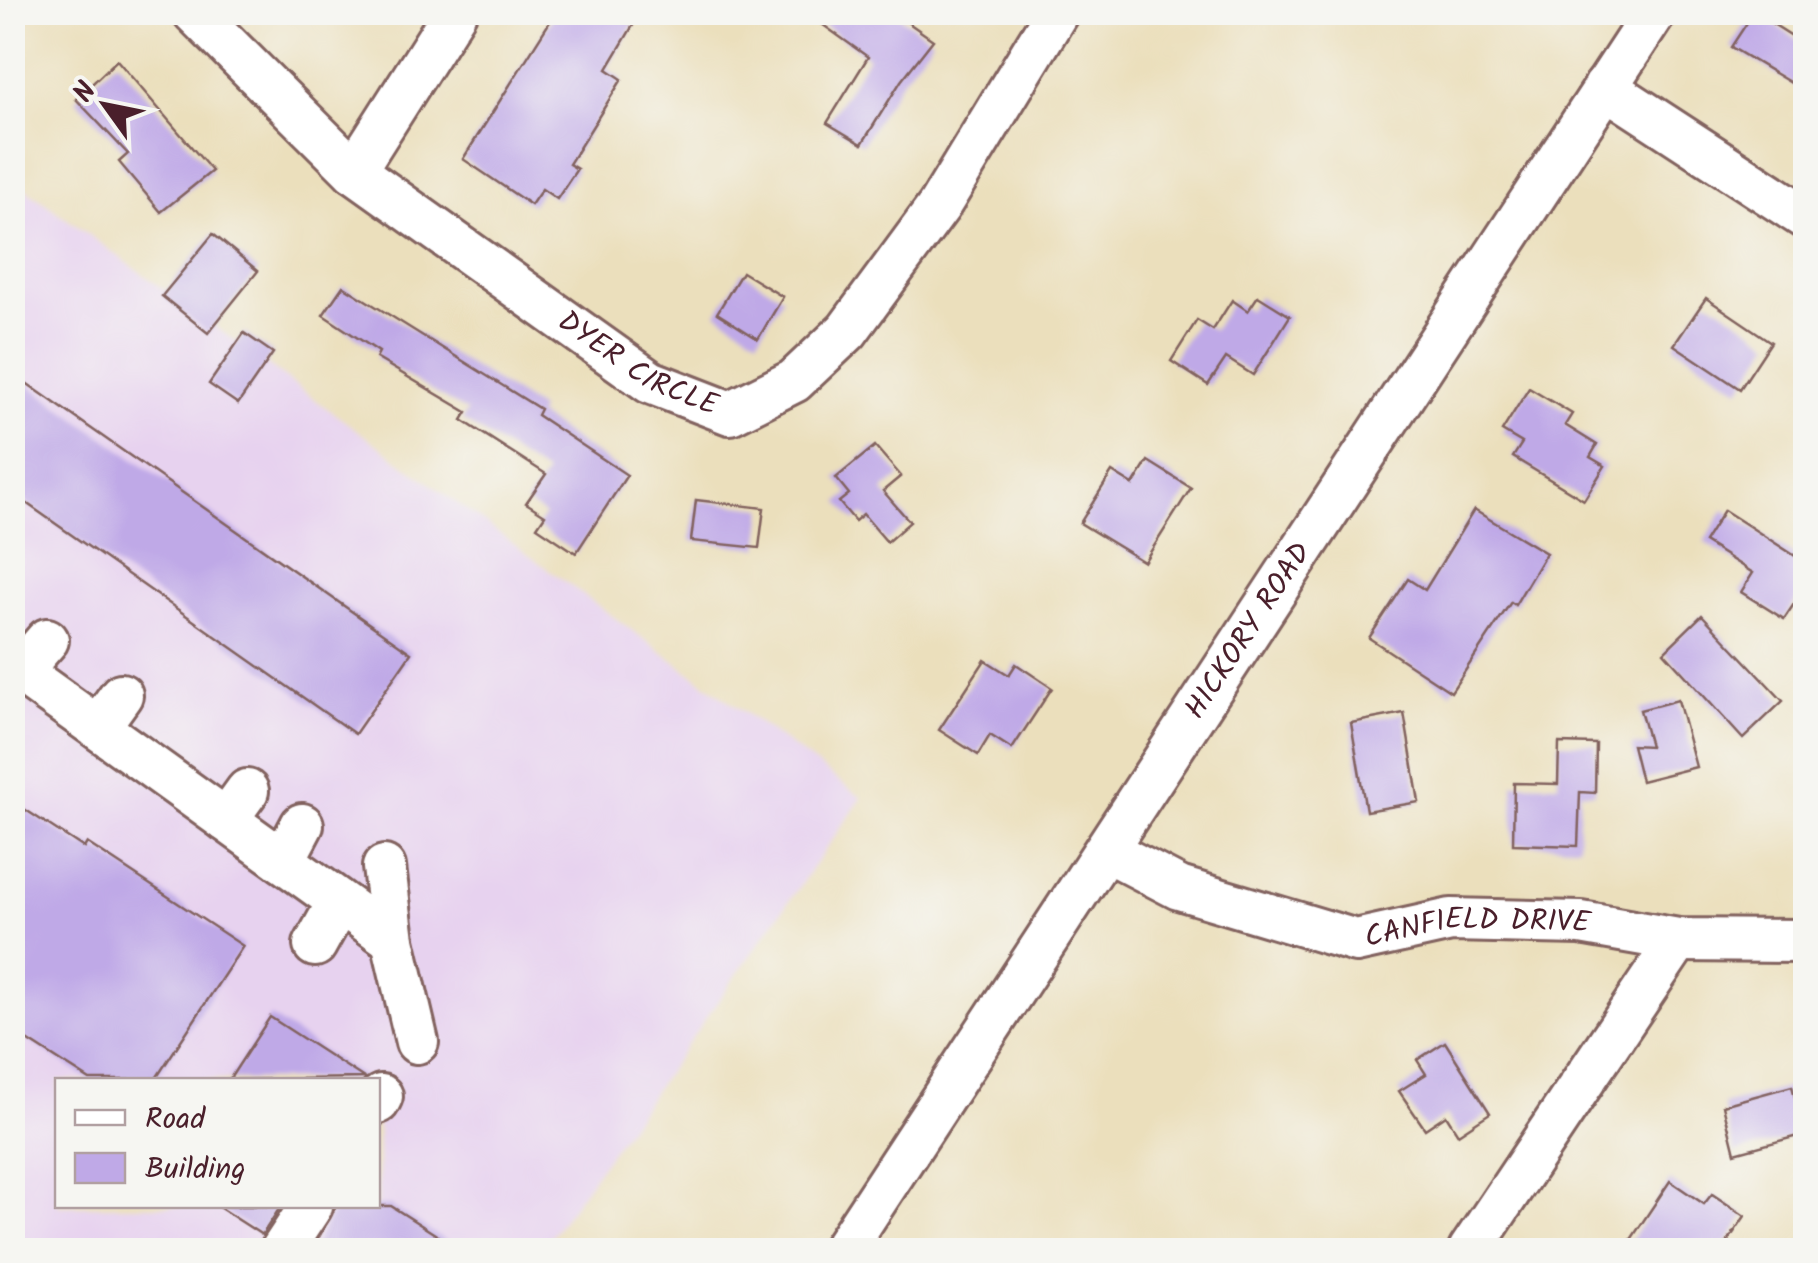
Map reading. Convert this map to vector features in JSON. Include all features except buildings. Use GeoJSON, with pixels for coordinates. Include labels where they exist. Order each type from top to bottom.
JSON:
{"type":"FeatureCollection","features":[{"type":"Feature","properties":{"kind":"street","name":"DYER CIRCLE"},"geometry":{"type":"LineString","coordinates":[[194,12],[354,172],[650,382],[730,412],[794,381],[846,330],[940,206],[1057,12]]}},
{"type":"Feature","properties":{"kind":"street"},"geometry":{"type":"LineString","coordinates":[[354,172],[455,12]]}},
{"type":"Feature","properties":{"kind":"street","name":"HICKORY ROAD"},"geometry":{"type":"LineString","coordinates":[[843,1250],[1655,12]]}},
{"type":"Feature","properties":{"kind":"street"},"geometry":{"type":"LineString","coordinates":[[1605,87],[1806,218]]}},
{"type":"Feature","properties":{"kind":"street"},"geometry":{"type":"LineString","coordinates":[[26,659],[110,711],[293,843],[340,902],[392,940]]}},
{"type":"Feature","properties":{"kind":"street","name":"CANFIELD DRIVE"},"geometry":{"type":"LineString","coordinates":[[1106,850],[1179,888],[1356,941],[1451,920],[1581,923],[1678,940],[1806,941]]}},
{"type":"Feature","properties":{"kind":"street"},"geometry":{"type":"LineString","coordinates":[[384,867],[392,940],[417,1042]]}},
{"type":"Feature","properties":{"kind":"street"},"geometry":{"type":"LineString","coordinates":[[315,945],[340,902]]}},
{"type":"Feature","properties":{"kind":"street"},"geometry":{"type":"LineString","coordinates":[[1470,1250],[1678,940]]}},
{"type":"Feature","properties":{"kind":"street"},"geometry":{"type":"LineString","coordinates":[[282,1250],[309,1208]]}},
{"type":"Feature","properties":{"kind":"shaded area"},"geometry":{"type":"Polygon","coordinates":[[[12,179],[862,798],[541,1250],[13,1250],[12,179]]]}}]}
